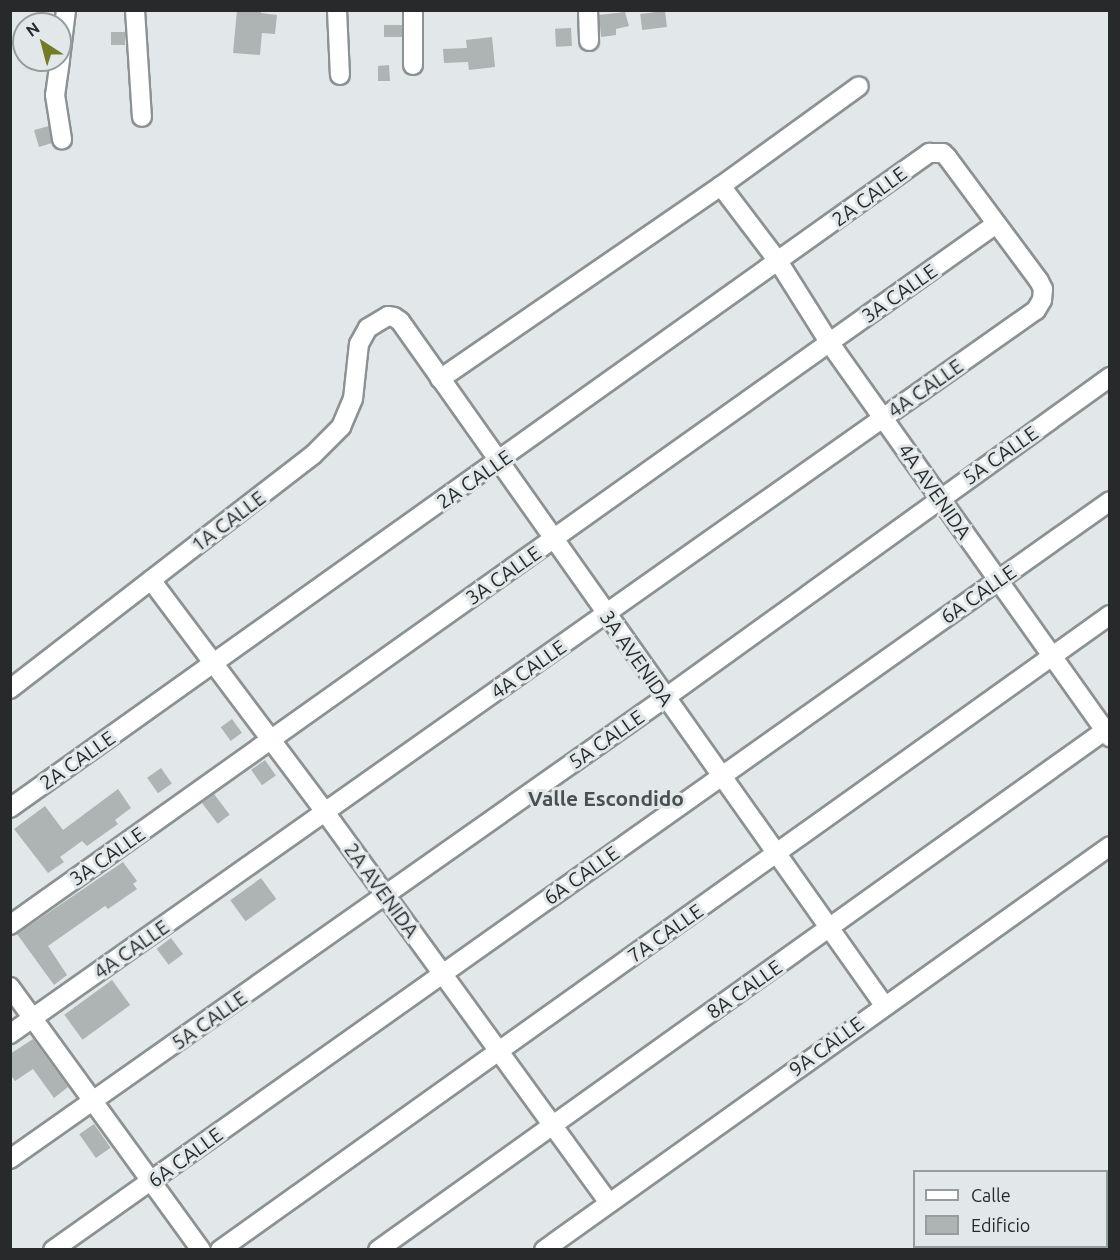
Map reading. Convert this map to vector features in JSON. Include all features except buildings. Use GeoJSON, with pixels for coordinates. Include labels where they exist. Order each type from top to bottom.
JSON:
{"type":"FeatureCollection","features":[{"type":"Feature","properties":{"kind":"street"},"geometry":{"type":"LineString","coordinates":[[135,10],[142,117]]}},
{"type":"Feature","properties":{"kind":"street"},"geometry":{"type":"LineString","coordinates":[[337,10],[340,75]]}},
{"type":"Feature","properties":{"kind":"street"},"geometry":{"type":"LineString","coordinates":[[413,10],[414,65]]}},
{"type":"Feature","properties":{"kind":"street"},"geometry":{"type":"LineString","coordinates":[[588,10],[589,41]]}},
{"type":"Feature","properties":{"kind":"street"},"geometry":{"type":"LineString","coordinates":[[58,72],[55,95],[62,139]]}},
{"type":"Feature","properties":{"kind":"street"},"geometry":{"type":"LineString","coordinates":[[440,379],[721,186],[859,86]]}},
{"type":"Feature","properties":{"kind":"street","name":"2A CALLE"},"geometry":{"type":"LineString","coordinates":[[10,808],[929,153],[936,151],[947,157],[996,224]]}},
{"type":"Feature","properties":{"kind":"street","name":"4A AVENIDA"},"geometry":{"type":"LineString","coordinates":[[721,186],[778,261],[830,342],[883,418],[1108,732]]}},
{"type":"Feature","properties":{"kind":"street","name":"4A CALLE"},"geometry":{"type":"LineString","coordinates":[[10,1034],[1036,310],[1042,300],[1039,281],[996,224]]}},
{"type":"Feature","properties":{"kind":"street","name":"3A CALLE"},"geometry":{"type":"LineString","coordinates":[[10,925],[996,224]]}},
{"type":"Feature","properties":{"kind":"street","name":"3A AVENIDA"},"geometry":{"type":"LineString","coordinates":[[388,316],[400,321],[884,1005]]}},
{"type":"Feature","properties":{"kind":"street","name":"1A CALLE"},"geometry":{"type":"LineString","coordinates":[[10,689],[314,455],[341,427],[353,399],[359,344],[368,328],[388,316]]}},
{"type":"Feature","properties":{"kind":"street","name":"5A CALLE"},"geometry":{"type":"LineString","coordinates":[[10,1159],[665,698],[940,497],[1110,377]]}},
{"type":"Feature","properties":{"kind":"street","name":"6A CALLE"},"geometry":{"type":"LineString","coordinates":[[53,1250],[1110,501]]}},
{"type":"Feature","properties":{"kind":"street","name":"2A AVENIDA"},"geometry":{"type":"LineString","coordinates":[[151,580],[325,812],[609,1203]]}},
{"type":"Feature","properties":{"kind":"street","name":"7A CALLE"},"geometry":{"type":"LineString","coordinates":[[220,1250],[1110,615]]}},
{"type":"Feature","properties":{"kind":"street","name":"8A CALLE"},"geometry":{"type":"LineString","coordinates":[[378,1250],[1108,732]]}},
{"type":"Feature","properties":{"kind":"street","name":"9A CALLE"},"geometry":{"type":"LineString","coordinates":[[544,1250],[884,1005],[1110,846]]}},
{"type":"Feature","properties":{"kind":"street"},"geometry":{"type":"LineString","coordinates":[[10,987],[201,1250]]}},
{"type":"Feature","properties":{"kind":"waterway"},"geometry":{"type":"LineString","coordinates":[[961,1250],[965,1248]]}},
{"type":"Feature","properties":{"kind":"district","name":"Valle Escondido"},"geometry":{"type":"Point","coordinates":[606,798]}}]}
